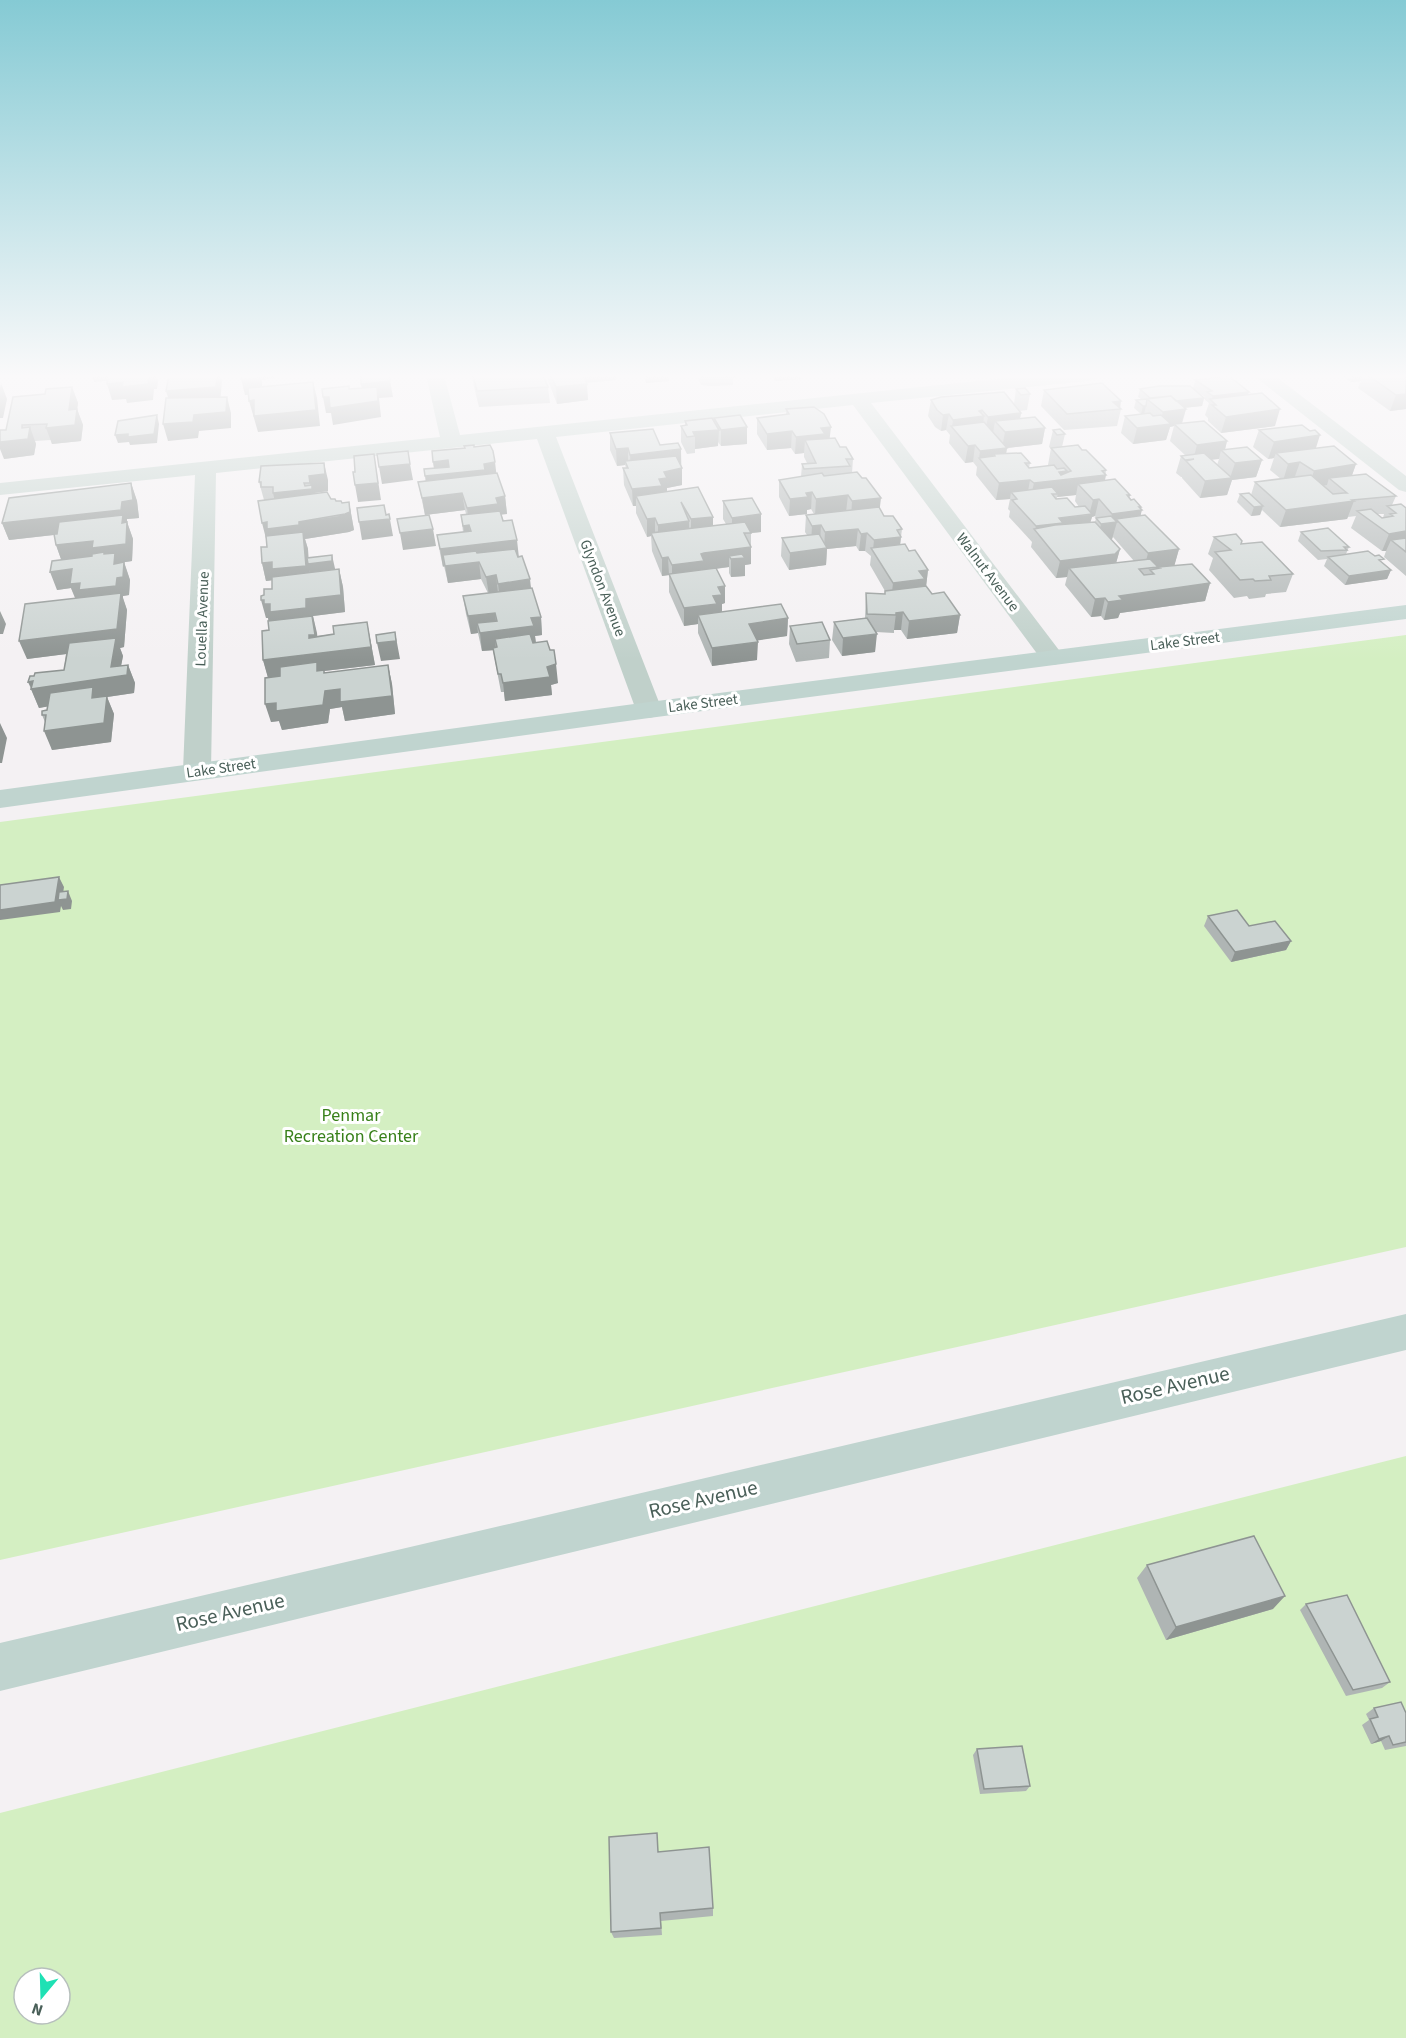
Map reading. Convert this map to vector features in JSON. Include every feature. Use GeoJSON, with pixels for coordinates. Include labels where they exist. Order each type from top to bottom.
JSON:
{"type":"FeatureCollection","features":[{"type":"Feature","properties":{"kind":"street"},"geometry":{"type":"LineString","coordinates":[[0,489],[177,470]]}},
{"type":"Feature","properties":{"kind":"street","name":"Louella Avenue"},"geometry":{"type":"LineString","coordinates":[[197,771],[206,470]]}},
{"type":"Feature","properties":{"kind":"street","name":"Glyndon Avenue"},"geometry":{"type":"LineString","coordinates":[[558,470],[649,710]]}},
{"type":"Feature","properties":{"kind":"street","name":"Walnut Avenue"},"geometry":{"type":"LineString","coordinates":[[912,470],[1053,658]]}},
{"type":"Feature","properties":{"kind":"street"},"geometry":{"type":"LineString","coordinates":[[1385,470],[1406,486]]}},
{"type":"Feature","properties":{"kind":"street","name":"Lake Street"},"geometry":{"type":"LineString","coordinates":[[0,799],[649,710],[1406,612]]}},
{"type":"Feature","properties":{"kind":"street","name":"Rose Avenue"},"geometry":{"type":"LineString","coordinates":[[0,1667],[1406,1332]]}},
{"type":"Feature","properties":{"kind":"green space","name":"Penmar Recreation Center"},"geometry":{"type":"Polygon","coordinates":[[[1406,635],[1406,1247],[0,1560],[0,822],[1406,635]]]}},
{"type":"Feature","properties":{"kind":"green space"},"geometry":{"type":"Polygon","coordinates":[[[1406,1456],[1406,2038],[0,2038],[0,1813],[1406,1456]]]}},
{"type":"Feature","properties":{"kind":"building"},"geometry":{"type":"Polygon","coordinates":[[[260,470],[325,470],[325,474],[309,476],[310,483],[304,483],[305,486],[312,485],[312,489],[273,493],[273,487],[261,487],[261,482],[259,482],[260,470]]]}},
{"type":"Feature","properties":{"kind":"building"},"geometry":{"type":"Polygon","coordinates":[[[355,470],[376,470],[378,483],[355,485],[353,472],[355,470]]]}},
{"type":"Feature","properties":{"kind":"building"},"geometry":{"type":"Polygon","coordinates":[[[424,470],[484,470],[425,476],[424,470]]]}},
{"type":"Feature","properties":{"kind":"building"},"geometry":{"type":"Polygon","coordinates":[[[624,470],[673,470],[664,472],[667,478],[659,479],[662,486],[632,489],[624,470]]]}},
{"type":"Feature","properties":{"kind":"building"},"geometry":{"type":"Polygon","coordinates":[[[989,470],[1067,471],[1059,472],[1061,475],[1071,471],[1106,470],[1102,471],[1106,475],[1034,483],[1030,480],[999,483],[989,470]]]}},
{"type":"Feature","properties":{"kind":"building"},"geometry":{"type":"Polygon","coordinates":[[[1195,470],[1223,470],[1232,478],[1205,481],[1195,470]]]}},
{"type":"Feature","properties":{"kind":"building"},"geometry":{"type":"Polygon","coordinates":[[[857,472],[862,478],[866,478],[881,498],[852,501],[848,495],[816,499],[812,492],[806,493],[808,497],[790,499],[779,480],[822,473],[824,476],[857,472]]]}},
{"type":"Feature","properties":{"kind":"building"},"geometry":{"type":"Polygon","coordinates":[[[497,473],[505,496],[496,498],[498,504],[467,508],[462,493],[422,498],[418,482],[497,473]]]}},
{"type":"Feature","properties":{"kind":"building"},"geometry":{"type":"Polygon","coordinates":[[[1366,474],[1396,496],[1286,510],[1255,482],[1311,475],[1333,494],[1347,493],[1329,478],[1366,474]]]}},
{"type":"Feature","properties":{"kind":"building"},"geometry":{"type":"Polygon","coordinates":[[[1115,479],[1142,510],[1112,514],[1099,499],[1093,500],[1078,484],[1115,479]]]}},
{"type":"Feature","properties":{"kind":"building"},"geometry":{"type":"Polygon","coordinates":[[[131,483],[133,500],[122,502],[121,510],[2,523],[9,498],[131,483]]]}},
{"type":"Feature","properties":{"kind":"building"},"geometry":{"type":"Polygon","coordinates":[[[698,487],[713,517],[691,519],[681,502],[689,521],[658,525],[655,518],[647,519],[636,496],[698,487]]]}},
{"type":"Feature","properties":{"kind":"building"},"geometry":{"type":"Polygon","coordinates":[[[1052,487],[1058,494],[1052,494],[1056,499],[1067,498],[1075,507],[1085,506],[1092,514],[1059,518],[1063,523],[1036,526],[1012,500],[1017,499],[1011,492],[1052,487]]]}},
{"type":"Feature","properties":{"kind":"building"},"geometry":{"type":"Polygon","coordinates":[[[327,492],[331,499],[342,503],[349,502],[350,512],[299,522],[299,525],[267,529],[267,522],[262,523],[258,501],[327,492]]]}},
{"type":"Feature","properties":{"kind":"building"},"geometry":{"type":"Polygon","coordinates":[[[1249,493],[1263,506],[1254,507],[1240,494],[1249,493]]]}},
{"type":"Feature","properties":{"kind":"building"},"geometry":{"type":"Polygon","coordinates":[[[752,498],[761,514],[732,518],[723,501],[752,498]]]}},
{"type":"Feature","properties":{"kind":"building"},"geometry":{"type":"Polygon","coordinates":[[[1401,504],[1406,508],[1406,531],[1389,534],[1357,511],[1371,509],[1382,518],[1393,516],[1390,514],[1396,513],[1387,506],[1401,504]]]}},
{"type":"Feature","properties":{"kind":"building"},"geometry":{"type":"Polygon","coordinates":[[[384,505],[386,515],[389,514],[390,519],[359,522],[357,508],[384,505]]]}},
{"type":"Feature","properties":{"kind":"building"},"geometry":{"type":"Polygon","coordinates":[[[879,507],[884,516],[893,516],[902,529],[897,530],[901,537],[874,540],[867,533],[861,534],[858,529],[825,532],[821,525],[812,526],[806,515],[879,507]]]}},
{"type":"Feature","properties":{"kind":"building"},"geometry":{"type":"Polygon","coordinates":[[[500,511],[503,521],[512,520],[517,540],[440,549],[437,535],[471,531],[469,525],[463,526],[461,515],[500,511]]]}},
{"type":"Feature","properties":{"kind":"building"},"geometry":{"type":"Polygon","coordinates":[[[123,515],[122,523],[127,522],[126,544],[92,548],[93,541],[56,545],[54,534],[57,534],[59,522],[123,515]]]}},
{"type":"Feature","properties":{"kind":"building"},"geometry":{"type":"Polygon","coordinates":[[[429,515],[433,529],[400,533],[397,519],[429,515]]]}},
{"type":"Feature","properties":{"kind":"building"},"geometry":{"type":"Polygon","coordinates":[[[1145,515],[1179,549],[1148,553],[1116,519],[1145,515]]]}},
{"type":"Feature","properties":{"kind":"building"},"geometry":{"type":"Polygon","coordinates":[[[1111,516],[1117,522],[1101,524],[1096,518],[1111,516]]]}},
{"type":"Feature","properties":{"kind":"building"},"geometry":{"type":"Polygon","coordinates":[[[745,522],[751,533],[744,533],[751,547],[704,553],[701,554],[704,561],[672,565],[668,557],[662,558],[651,533],[745,522]]]}},
{"type":"Feature","properties":{"kind":"building"},"geometry":{"type":"Polygon","coordinates":[[[1095,522],[1120,549],[1115,554],[1060,561],[1034,529],[1055,525],[1095,522]]]}},
{"type":"Feature","properties":{"kind":"building"},"geometry":{"type":"Polygon","coordinates":[[[1328,528],[1349,547],[1344,547],[1347,550],[1321,551],[1301,532],[1328,528]]]}},
{"type":"Feature","properties":{"kind":"building"},"geometry":{"type":"Polygon","coordinates":[[[303,532],[306,566],[272,569],[272,562],[262,563],[261,547],[267,547],[266,536],[303,532]]]}},
{"type":"Feature","properties":{"kind":"building"},"geometry":{"type":"Polygon","coordinates":[[[819,534],[827,548],[790,553],[782,538],[819,534]]]}},
{"type":"Feature","properties":{"kind":"building"},"geometry":{"type":"Polygon","coordinates":[[[1236,534],[1242,541],[1241,544],[1262,542],[1293,574],[1269,576],[1271,580],[1240,580],[1215,552],[1231,550],[1214,537],[1236,534]]]}},
{"type":"Feature","properties":{"kind":"building"},"geometry":{"type":"Polygon","coordinates":[[[1406,538],[1406,552],[1391,540],[1406,538]]]}},
{"type":"Feature","properties":{"kind":"building"},"geometry":{"type":"Polygon","coordinates":[[[905,544],[909,551],[915,550],[928,570],[919,571],[925,579],[893,583],[871,548],[905,544]]]}},
{"type":"Feature","properties":{"kind":"building"},"geometry":{"type":"Polygon","coordinates":[[[515,549],[518,557],[522,556],[530,579],[498,584],[496,575],[486,577],[479,562],[445,566],[443,555],[476,551],[477,553],[515,549]]]}},
{"type":"Feature","properties":{"kind":"building"},"geometry":{"type":"Polygon","coordinates":[[[1368,551],[1384,559],[1379,560],[1391,570],[1349,576],[1328,557],[1368,551]]]}},
{"type":"Feature","properties":{"kind":"building"},"geometry":{"type":"Polygon","coordinates":[[[104,552],[104,554],[115,553],[114,564],[124,562],[123,577],[117,578],[116,586],[79,590],[80,583],[70,584],[72,569],[50,572],[52,561],[92,556],[92,554],[104,552]]]}},
{"type":"Feature","properties":{"kind":"building"},"geometry":{"type":"Polygon","coordinates":[[[742,554],[745,558],[731,559],[729,556],[742,554]]]}},
{"type":"Feature","properties":{"kind":"building"},"geometry":{"type":"Polygon","coordinates":[[[332,555],[332,561],[308,564],[307,558],[332,555]]]}},
{"type":"Feature","properties":{"kind":"building"},"geometry":{"type":"Polygon","coordinates":[[[1150,559],[1158,567],[1192,564],[1210,583],[1119,596],[1123,600],[1108,602],[1105,598],[1095,599],[1069,568],[1150,559]],[[1160,568],[1139,569],[1144,575],[1154,574],[1150,570],[1160,568]]]}},
{"type":"Feature","properties":{"kind":"building"},"geometry":{"type":"Polygon","coordinates":[[[716,568],[725,586],[718,587],[722,595],[713,596],[717,604],[684,608],[669,574],[716,568]]]}},
{"type":"Feature","properties":{"kind":"building"},"geometry":{"type":"Polygon","coordinates":[[[339,569],[341,595],[306,599],[306,608],[270,612],[270,604],[264,604],[264,600],[261,600],[264,589],[272,589],[272,577],[339,569]]]}},
{"type":"Feature","properties":{"kind":"building"},"geometry":{"type":"Polygon","coordinates":[[[926,586],[932,594],[944,592],[960,615],[909,621],[903,612],[896,613],[896,615],[867,614],[866,593],[885,594],[885,591],[926,586]]]}},
{"type":"Feature","properties":{"kind":"building"},"geometry":{"type":"Polygon","coordinates":[[[532,588],[541,617],[531,618],[534,626],[480,633],[477,623],[497,621],[495,613],[468,616],[463,596],[532,588]]]}},
{"type":"Feature","properties":{"kind":"building"},"geometry":{"type":"Polygon","coordinates":[[[121,593],[117,629],[19,641],[25,604],[121,593]]]}},
{"type":"Feature","properties":{"kind":"building"},"geometry":{"type":"Polygon","coordinates":[[[781,604],[788,618],[749,624],[758,642],[712,648],[698,615],[781,604]]]}},
{"type":"Feature","properties":{"kind":"building"},"geometry":{"type":"Polygon","coordinates":[[[312,616],[315,635],[309,635],[309,638],[334,634],[333,626],[367,622],[371,647],[263,660],[262,631],[269,630],[268,621],[312,616]]]}},
{"type":"Feature","properties":{"kind":"building"},"geometry":{"type":"Polygon","coordinates":[[[867,618],[877,634],[843,638],[834,622],[867,618]]]}},
{"type":"Feature","properties":{"kind":"building"},"geometry":{"type":"Polygon","coordinates":[[[822,622],[830,640],[797,644],[790,626],[822,622]]]}},
{"type":"Feature","properties":{"kind":"building"},"geometry":{"type":"Polygon","coordinates":[[[395,632],[396,641],[377,643],[376,635],[395,632]]]}},
{"type":"Feature","properties":{"kind":"building"},"geometry":{"type":"Polygon","coordinates":[[[530,634],[533,643],[547,641],[550,650],[554,650],[556,664],[547,667],[550,677],[503,683],[501,674],[498,674],[493,648],[497,647],[495,639],[530,634]]]}},
{"type":"Feature","properties":{"kind":"building"},"geometry":{"type":"Polygon","coordinates":[[[116,638],[111,667],[128,665],[127,675],[31,689],[33,681],[28,682],[30,676],[34,676],[35,673],[64,670],[69,643],[116,638]]]}},
{"type":"Feature","properties":{"kind":"building"},"geometry":{"type":"Polygon","coordinates":[[[317,662],[317,671],[324,670],[324,673],[388,665],[392,696],[340,702],[340,689],[325,691],[323,705],[276,711],[276,703],[265,704],[265,678],[280,676],[280,667],[317,662]]]}},
{"type":"Feature","properties":{"kind":"building"},"geometry":{"type":"Polygon","coordinates":[[[93,687],[92,698],[107,696],[104,723],[44,731],[46,715],[42,715],[42,711],[47,710],[50,693],[93,687]]]}},
{"type":"Feature","properties":{"kind":"building"},"geometry":{"type":"Polygon","coordinates":[[[59,877],[55,902],[0,910],[0,885],[59,877]]]}},
{"type":"Feature","properties":{"kind":"building"},"geometry":{"type":"Polygon","coordinates":[[[68,891],[67,899],[58,900],[59,892],[68,891]]]}},
{"type":"Feature","properties":{"kind":"building"},"geometry":{"type":"Polygon","coordinates":[[[1237,910],[1249,926],[1275,921],[1291,941],[1235,952],[1208,916],[1237,910]]]}},
{"type":"Feature","properties":{"kind":"building"},"geometry":{"type":"Polygon","coordinates":[[[1254,1536],[1285,1596],[1176,1627],[1147,1565],[1254,1536]]]}},
{"type":"Feature","properties":{"kind":"building"},"geometry":{"type":"Polygon","coordinates":[[[1347,1595],[1390,1682],[1353,1690],[1306,1604],[1347,1595]]]}},
{"type":"Feature","properties":{"kind":"building"},"geometry":{"type":"Polygon","coordinates":[[[1401,1702],[1406,1713],[1406,1742],[1393,1745],[1389,1736],[1379,1739],[1370,1719],[1378,1717],[1374,1708],[1401,1702]]]}},
{"type":"Feature","properties":{"kind":"building"},"geometry":{"type":"Polygon","coordinates":[[[1022,1746],[1030,1786],[984,1789],[977,1749],[1022,1746]]]}},
{"type":"Feature","properties":{"kind":"building"},"geometry":{"type":"Polygon","coordinates":[[[657,1833],[658,1852],[709,1847],[713,1908],[660,1913],[661,1928],[611,1932],[609,1837],[657,1833]]]}}]}
